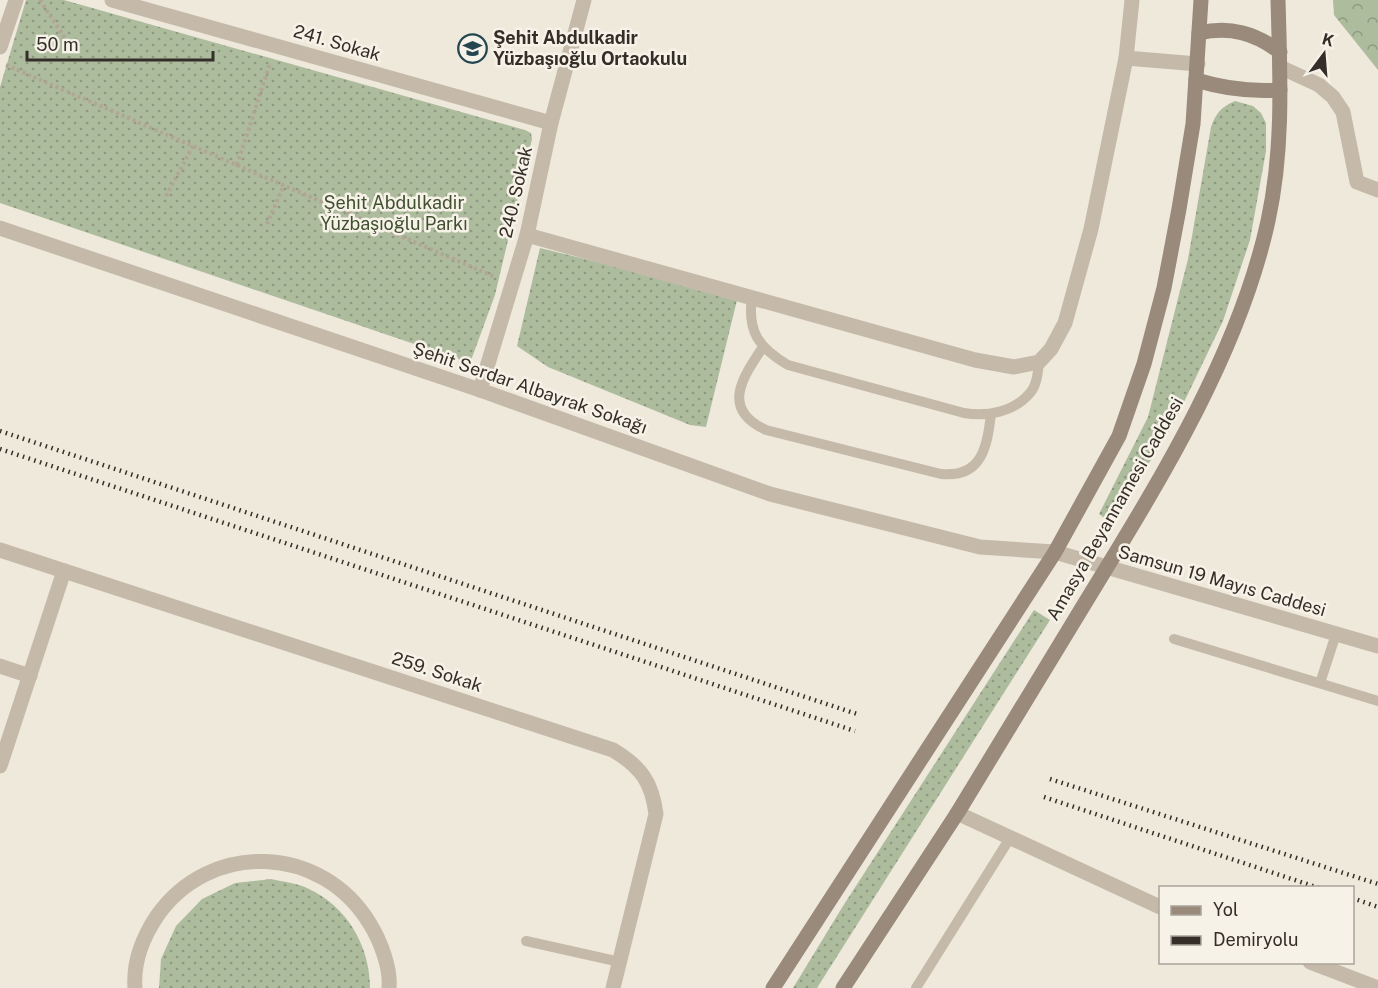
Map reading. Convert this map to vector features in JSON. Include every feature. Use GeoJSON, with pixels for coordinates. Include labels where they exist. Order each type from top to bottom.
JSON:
{"type":"FeatureCollection","features":[{"type":"Feature","properties":{"kind":"main road","name":"Amasya Beyannamesi Caddesi"},"geometry":{"type":"LineString","coordinates":[[773,988],[1055,552],[1119,436],[1144,364],[1164,288],[1179,209],[1193,124],[1201,0]]}},
{"type":"Feature","properties":{"kind":"main road","name":"Amasya Beyannamesi Caddesi"},"geometry":{"type":"LineString","coordinates":[[843,988],[957,813],[1107,567],[1172,456],[1229,340],[1250,286],[1268,220],[1280,149],[1278,0]]}},
{"type":"Feature","properties":{"kind":"main road"},"geometry":{"type":"LineString","coordinates":[[1199,33],[1235,31],[1266,42],[1280,59]]}},
{"type":"Feature","properties":{"kind":"main road"},"geometry":{"type":"LineString","coordinates":[[1197,72],[1235,90],[1258,92],[1280,90]]}},
{"type":"Feature","properties":{"kind":"street"},"geometry":{"type":"LineString","coordinates":[[0,47],[16,0]]}},
{"type":"Feature","properties":{"kind":"street","name":"241. Sokak"},"geometry":{"type":"LineString","coordinates":[[112,0],[551,123]]}},
{"type":"Feature","properties":{"kind":"street","name":"240. Sokak"},"geometry":{"type":"LineString","coordinates":[[480,390],[527,234],[551,123],[584,0]]}},
{"type":"Feature","properties":{"kind":"street"},"geometry":{"type":"LineString","coordinates":[[527,234],[975,360],[1014,367],[1040,362],[1051,349],[1065,323],[1090,230],[1126,58],[1132,0]]}},
{"type":"Feature","properties":{"kind":"street"},"geometry":{"type":"LineString","coordinates":[[1126,58],[1197,72]]}},
{"type":"Feature","properties":{"kind":"street"},"geometry":{"type":"LineString","coordinates":[[1280,59],[1333,97],[1343,112],[1357,182],[1378,190]]}},
{"type":"Feature","properties":{"kind":"street","name":"Şehit Serdar Albayrak Sokağı"},"geometry":{"type":"LineString","coordinates":[[0,228],[480,390],[770,494],[980,547],[1055,552]]}},
{"type":"Feature","properties":{"kind":"street","name":"259. Sokak"},"geometry":{"type":"LineString","coordinates":[[0,550],[613,750],[632,761],[645,778],[653,794],[656,814],[613,988]]}},
{"type":"Feature","properties":{"kind":"street","name":"Samsun 19 Mayıs Caddesi"},"geometry":{"type":"LineString","coordinates":[[1055,552],[1378,646]]}},
{"type":"Feature","properties":{"kind":"street"},"geometry":{"type":"LineString","coordinates":[[0,766],[64,571]]}},
{"type":"Feature","properties":{"kind":"street"},"geometry":{"type":"LineString","coordinates":[[0,666],[30,676]]}},
{"type":"Feature","properties":{"kind":"street"},"geometry":{"type":"LineString","coordinates":[[957,813],[1159,906]]}},
{"type":"Feature","properties":{"kind":"street"},"geometry":{"type":"LineString","coordinates":[[135,988],[134,975],[145,933],[169,899],[203,874],[244,861],[287,862],[326,878],[359,905],[381,942],[388,988]]}},
{"type":"Feature","properties":{"kind":"street"},"geometry":{"type":"LineString","coordinates":[[1313,964],[1378,988]]}},
{"type":"Feature","properties":{"kind":"lane"},"geometry":{"type":"LineString","coordinates":[[752,297],[750,307],[757,339],[763,347],[788,365],[964,413],[991,414],[1016,404],[1030,393],[1037,379],[1040,362]]}},
{"type":"Feature","properties":{"kind":"lane"},"geometry":{"type":"LineString","coordinates":[[763,347],[745,374],[738,395],[739,403],[748,418],[766,430],[941,474],[953,475],[964,472],[979,460],[988,437],[991,414]]}},
{"type":"Feature","properties":{"kind":"lane"},"geometry":{"type":"LineString","coordinates":[[1320,683],[1335,634]]}},
{"type":"Feature","properties":{"kind":"lane"},"geometry":{"type":"LineString","coordinates":[[1174,639],[1378,701]]}},
{"type":"Feature","properties":{"kind":"lane"},"geometry":{"type":"LineString","coordinates":[[916,988],[1010,838]]}},
{"type":"Feature","properties":{"kind":"lane"},"geometry":{"type":"LineString","coordinates":[[526,941],[620,962]]}},
{"type":"Feature","properties":{"kind":"path"},"geometry":{"type":"LineString","coordinates":[[40,0],[66,40]]}},
{"type":"Feature","properties":{"kind":"path"},"geometry":{"type":"LineString","coordinates":[[0,63],[512,284]]}},
{"type":"Feature","properties":{"kind":"path"},"geometry":{"type":"LineString","coordinates":[[237,165],[263,86]]}},
{"type":"Feature","properties":{"kind":"path"},"geometry":{"type":"LineString","coordinates":[[166,196],[193,146]]}},
{"type":"Feature","properties":{"kind":"path"},"geometry":{"type":"LineString","coordinates":[[267,225],[284,185]]}},
{"type":"Feature","properties":{"kind":"green space","name":"Şehit Abdulkadir Yüzbaşıoğlu Parkı"},"geometry":{"type":"Polygon","coordinates":[[[26,0],[64,0],[531,133],[532,139],[495,295],[470,363],[0,203],[0,87],[26,0]]]}},
{"type":"Feature","properties":{"kind":"green space"},"geometry":{"type":"Polygon","coordinates":[[[1333,0],[1378,0],[1378,70],[1334,15],[1333,0]]]}},
{"type":"Feature","properties":{"kind":"green space"},"geometry":{"type":"Polygon","coordinates":[[[1235,101],[1253,106],[1261,113],[1266,123],[1266,151],[1250,240],[1223,321],[1173,425],[1111,523],[1099,514],[1148,417],[1188,259],[1211,127],[1220,111],[1235,101]]]}},
{"type":"Feature","properties":{"kind":"green space"},"geometry":{"type":"Polygon","coordinates":[[[540,248],[738,296],[706,427],[690,425],[548,367],[517,346],[540,248]]]}},
{"type":"Feature","properties":{"kind":"green space"},"geometry":{"type":"Polygon","coordinates":[[[1034,610],[1050,620],[817,988],[793,988],[843,906],[1034,610]]]}},
{"type":"Feature","properties":{"kind":"green space"},"geometry":{"type":"Polygon","coordinates":[[[271,879],[307,888],[334,905],[345,916],[354,929],[366,957],[370,988],[159,988],[161,959],[176,926],[202,899],[235,883],[271,879]]]}},
{"type":"Feature","properties":{"kind":"railway"},"geometry":{"type":"LineString","coordinates":[[0,431],[860,715]]}},
{"type":"Feature","properties":{"kind":"railway"},"geometry":{"type":"LineString","coordinates":[[0,449],[855,731]]}},
{"type":"Feature","properties":{"kind":"railway"},"geometry":{"type":"LineString","coordinates":[[1050,779],[1378,884]]}},
{"type":"Feature","properties":{"kind":"railway"},"geometry":{"type":"LineString","coordinates":[[1044,797],[1313,886]]}},
{"type":"Feature","properties":{"kind":"railway"},"geometry":{"type":"LineString","coordinates":[[1354,899],[1378,907]]}},
{"type":"Feature","properties":{"kind":"place","name":"Şehit Abdulkadir Yüzbaşıoğlu Ortaokulu"},"geometry":{"type":"Point","coordinates":[472,48]}}]}
